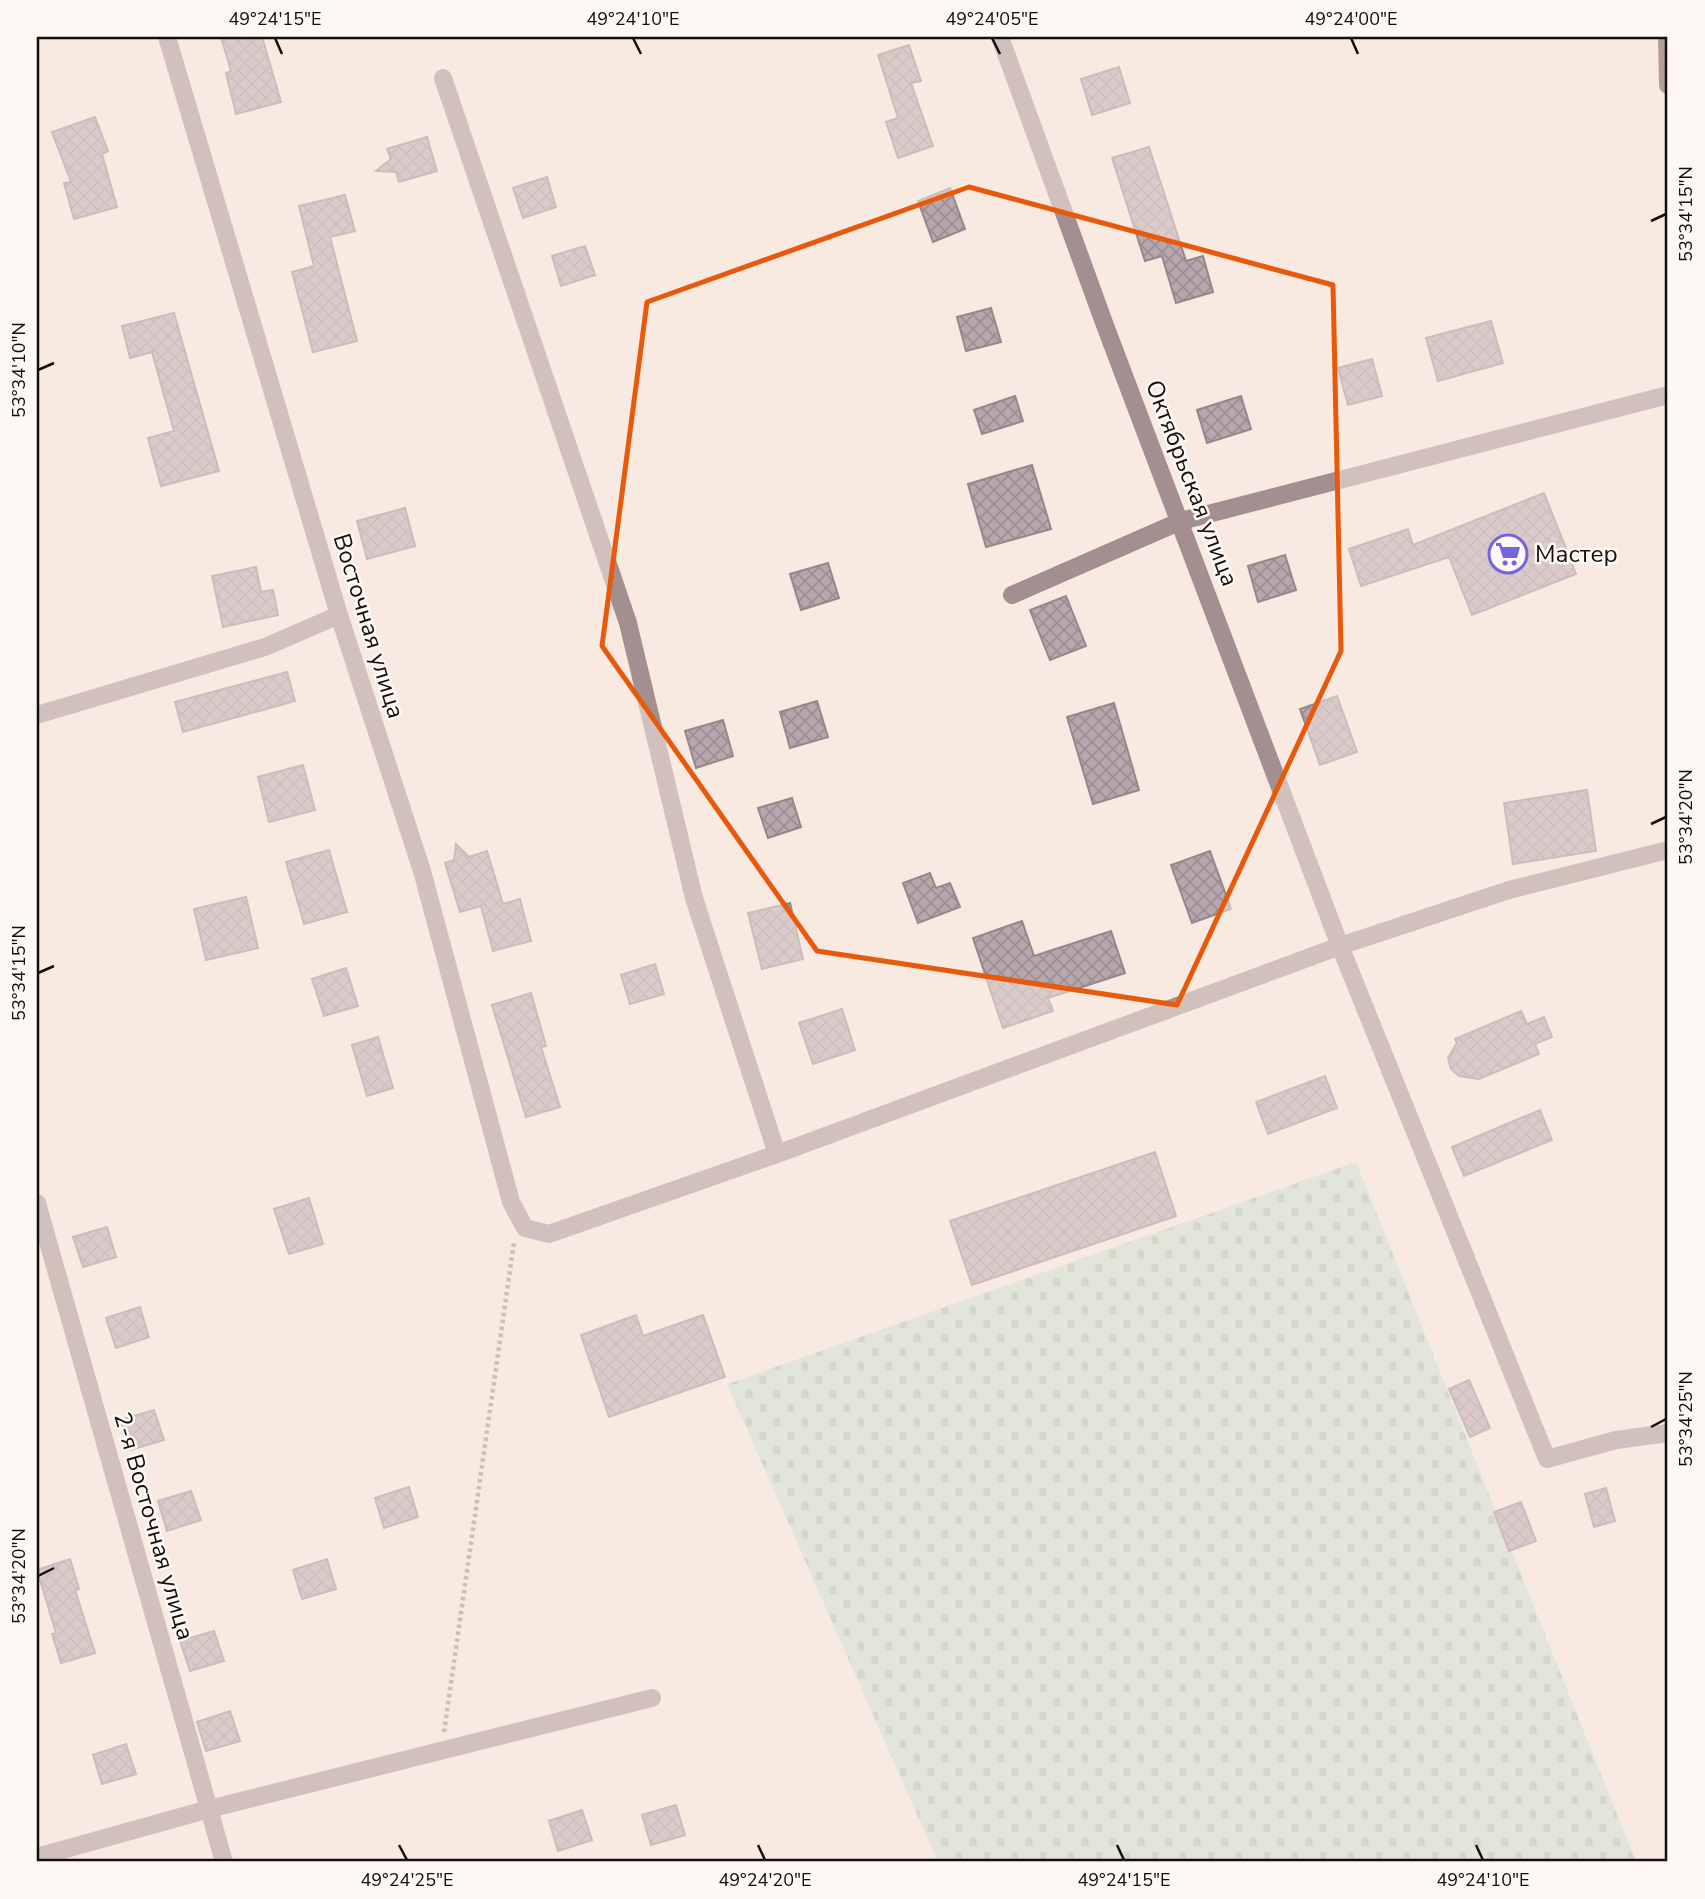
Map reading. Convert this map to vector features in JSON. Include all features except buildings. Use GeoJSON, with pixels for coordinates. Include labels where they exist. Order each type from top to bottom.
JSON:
{"type":"FeatureCollection","features":[{"type":"Feature","properties":{"kind":"main road"},"geometry":{"type":"LineString","coordinates":[[1667,37],[1668,85]]}},
{"type":"Feature","properties":{"kind":"street","name":"Восточная улица"},"geometry":{"type":"LineString","coordinates":[[167,37],[339,615],[422,871],[511,1202],[522,1222]]}},
{"type":"Feature","properties":{"kind":"street","name":"Октябрьская улица"},"geometry":{"type":"LineString","coordinates":[[1000,37],[1106,328],[1340,946],[1547,1459],[1616,1440],[1668,1433]]}},
{"type":"Feature","properties":{"kind":"street"},"geometry":{"type":"LineString","coordinates":[[443,78],[628,623],[694,898],[777,1154]]}},
{"type":"Feature","properties":{"kind":"street"},"geometry":{"type":"LineString","coordinates":[[1012,595],[1181,522],[1668,395]]}},
{"type":"Feature","properties":{"kind":"street"},"geometry":{"type":"LineString","coordinates":[[37,715],[265,647],[339,615]]}},
{"type":"Feature","properties":{"kind":"street"},"geometry":{"type":"LineString","coordinates":[[522,1222],[549,1234],[777,1154],[1340,946],[1509,890],[1668,850]]}},
{"type":"Feature","properties":{"kind":"street","name":"2-я Восточная улица"},"geometry":{"type":"LineString","coordinates":[[37,1203],[224,1862]]}},
{"type":"Feature","properties":{"kind":"street"},"geometry":{"type":"LineString","coordinates":[[37,1857],[209,1809],[652,1698]]}},
{"type":"Feature","properties":{"kind":"path"},"geometry":{"type":"LineString","coordinates":[[441,1750],[522,1222]]}},
{"type":"Feature","properties":{"kind":"highlighted area"},"geometry":{"type":"Polygon","coordinates":[[[969,187],[1333,285],[1341,651],[1177,1005],[817,951],[602,646],[647,302],[969,187]]]}},
{"type":"Feature","properties":{"kind":"green space"},"geometry":{"type":"Polygon","coordinates":[[[1356,1162],[1636,1862],[938,1862],[727,1384],[1356,1162]]]}},
{"type":"Feature","properties":{"kind":"place","name":"Мастер"},"geometry":{"type":"Point","coordinates":[1508,554]}}]}
